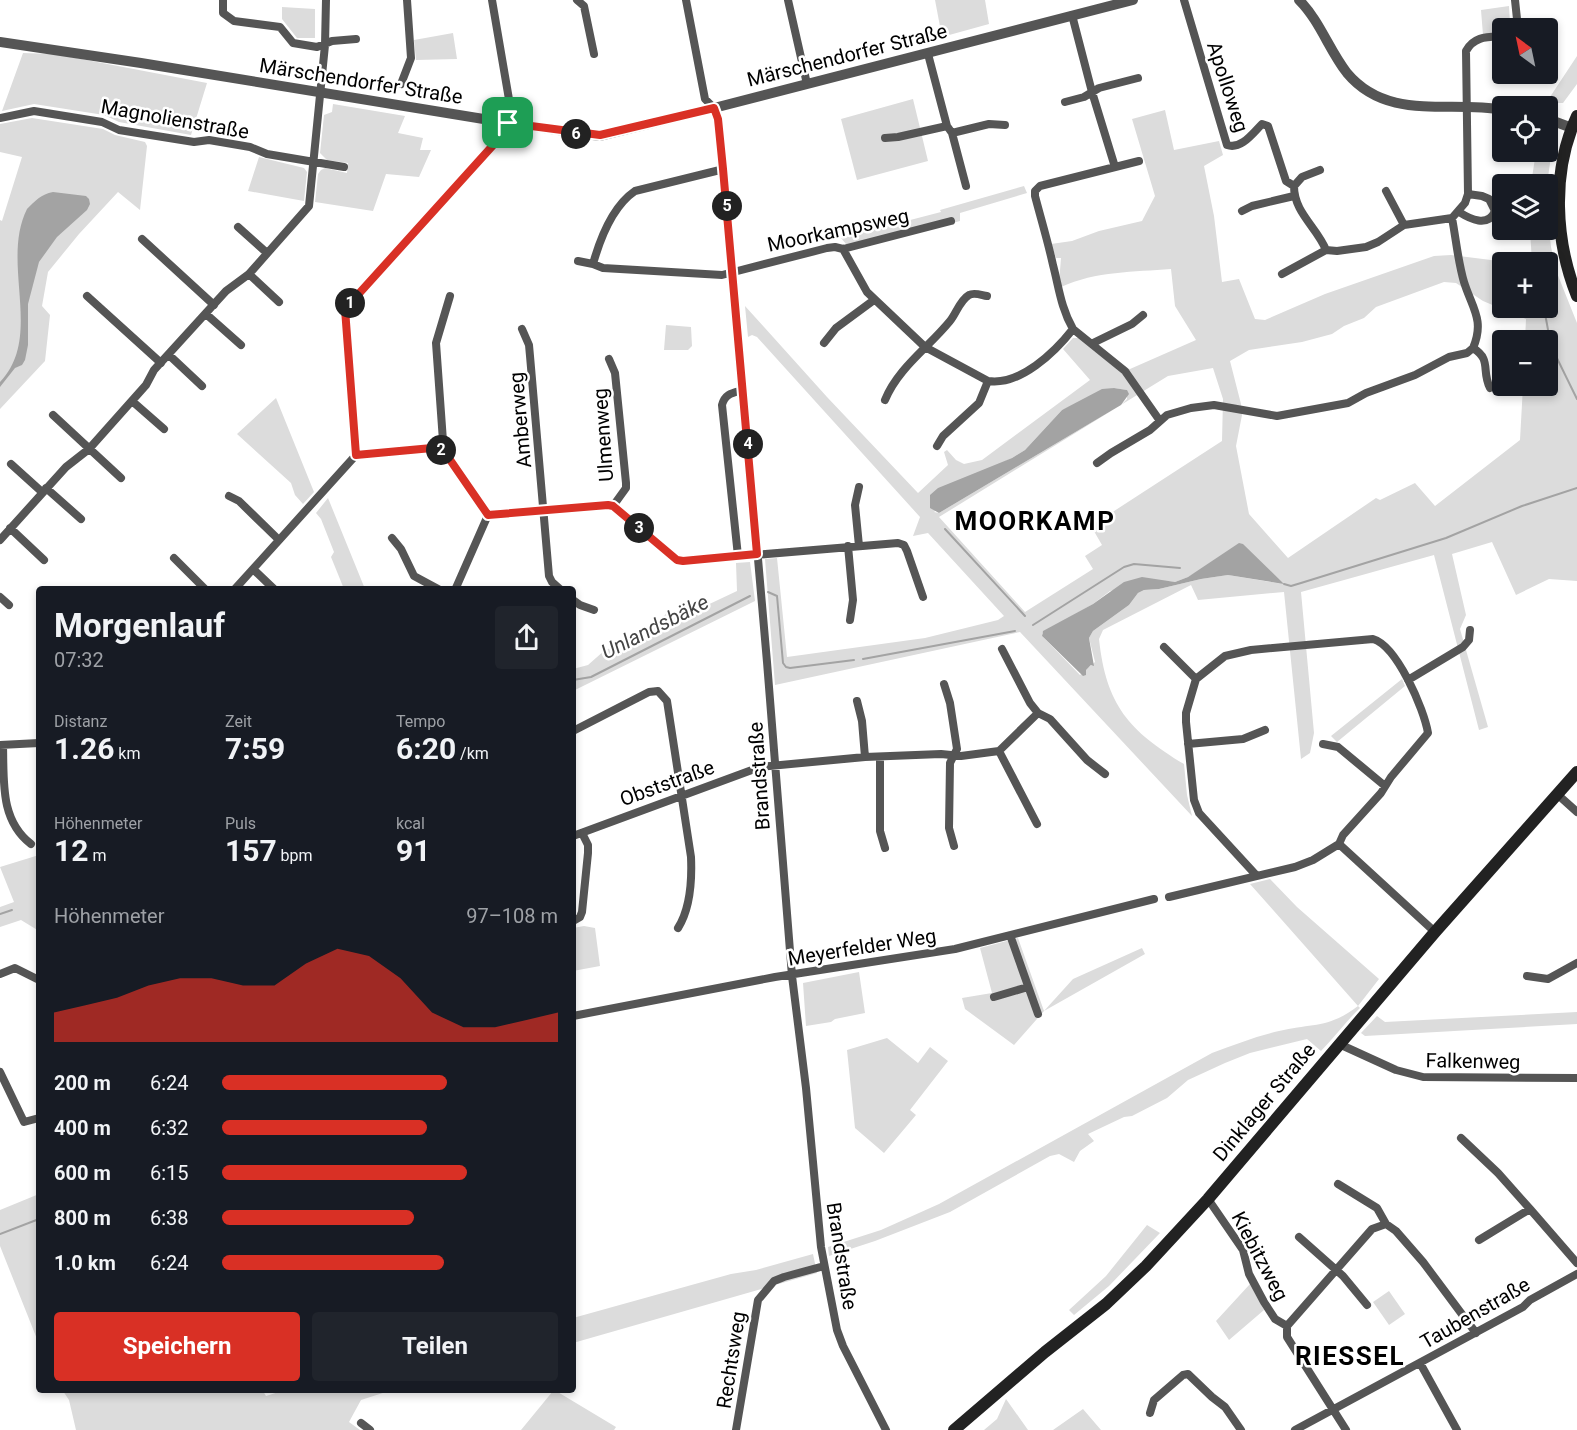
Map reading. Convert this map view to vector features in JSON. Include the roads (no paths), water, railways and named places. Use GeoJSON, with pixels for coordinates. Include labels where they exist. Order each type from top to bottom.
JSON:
{"type":"FeatureCollection","features":[{"type":"Feature","properties":{"kind":"main road"},"geometry":{"type":"LineString","coordinates":[[1574,122],[1562,168],[1558,210],[1568,269],[1577,296]]}},
{"type":"Feature","properties":{"kind":"main road","name":"Dinklager Straße"},"geometry":{"type":"LineString","coordinates":[[954,1430],[1045,1352],[1106,1304],[1146,1266],[1208,1199],[1435,932],[1577,772]]}},
{"type":"Feature","properties":{"kind":"street"},"geometry":{"type":"LineString","coordinates":[[223,0],[223,13],[234,21],[280,27],[293,43],[317,47],[332,41],[356,39]]}},
{"type":"Feature","properties":{"kind":"street"},"geometry":{"type":"LineString","coordinates":[[1,536],[66,467],[89,449],[146,385],[154,370],[226,291],[249,274],[309,206],[325,45],[326,0]]}},
{"type":"Feature","properties":{"kind":"street"},"geometry":{"type":"LineString","coordinates":[[401,84],[411,58],[407,0]]}},
{"type":"Feature","properties":{"kind":"street"},"geometry":{"type":"LineString","coordinates":[[356,455],[345,309],[505,132],[511,111],[492,0]]}},
{"type":"Feature","properties":{"kind":"street"},"geometry":{"type":"LineString","coordinates":[[577,0],[584,6],[594,54]]}},
{"type":"Feature","properties":{"kind":"street","name":"Brandstraße"},"geometry":{"type":"LineString","coordinates":[[686,0],[705,99],[714,108],[718,119],[744,390],[792,976],[824,1266],[837,1330],[843,1346],[886,1430]]}},
{"type":"Feature","properties":{"kind":"street"},"geometry":{"type":"LineString","coordinates":[[788,0],[807,84]]}},
{"type":"Feature","properties":{"kind":"street","name":"Märschendorfer Straße"},"geometry":{"type":"LineString","coordinates":[[0,42],[508,123],[600,135],[928,54],[1133,0]]}},
{"type":"Feature","properties":{"kind":"street","name":"Apolloweg"},"geometry":{"type":"LineString","coordinates":[[1184,0],[1227,145],[1233,147],[1239,145],[1262,124],[1268,126],[1286,181],[1294,191]]}},
{"type":"Feature","properties":{"kind":"street"},"geometry":{"type":"LineString","coordinates":[[1299,0],[1313,16],[1336,58],[1349,75],[1366,89],[1384,99],[1402,105],[1492,109]]}},
{"type":"Feature","properties":{"kind":"street"},"geometry":{"type":"LineString","coordinates":[[1515,0],[1517,18]]}},
{"type":"Feature","properties":{"kind":"street"},"geometry":{"type":"LineString","coordinates":[[1072,15],[1115,167]]}},
{"type":"Feature","properties":{"kind":"street"},"geometry":{"type":"LineString","coordinates":[[1097,463],[1150,430],[1167,415],[1191,408],[1214,405],[1277,416],[1348,403],[1366,393],[1416,375],[1449,357],[1467,353],[1473,348],[1478,337],[1478,315],[1464,282],[1456,215],[1468,194],[1466,51],[1470,43],[1480,38],[1492,37]]}},
{"type":"Feature","properties":{"kind":"street"},"geometry":{"type":"LineString","coordinates":[[928,54],[966,186]]}},
{"type":"Feature","properties":{"kind":"street"},"geometry":{"type":"LineString","coordinates":[[1065,102],[1138,78]]}},
{"type":"Feature","properties":{"kind":"street","name":"Magnolienstraße"},"geometry":{"type":"LineString","coordinates":[[0,118],[34,111],[102,122],[118,130],[194,142],[209,140],[250,147],[267,154],[344,167]]}},
{"type":"Feature","properties":{"kind":"street"},"geometry":{"type":"LineString","coordinates":[[1558,120],[1574,122]]}},
{"type":"Feature","properties":{"kind":"street"},"geometry":{"type":"LineString","coordinates":[[885,138],[989,124],[1005,125]]}},
{"type":"Feature","properties":{"kind":"street"},"geometry":{"type":"LineString","coordinates":[[1139,161],[1040,186],[1035,191],[1035,196],[1054,268],[1056,285],[1068,320],[1073,328],[1125,371],[1160,421]]}},
{"type":"Feature","properties":{"kind":"street"},"geometry":{"type":"LineString","coordinates":[[593,264],[601,241],[626,197],[635,191],[723,169]]}},
{"type":"Feature","properties":{"kind":"street"},"geometry":{"type":"LineString","coordinates":[[1242,211],[1294,191],[1302,177],[1320,170]]}},
{"type":"Feature","properties":{"kind":"street"},"geometry":{"type":"LineString","coordinates":[[1294,191],[1304,217],[1326,250]]}},
{"type":"Feature","properties":{"kind":"street"},"geometry":{"type":"LineString","coordinates":[[1386,191],[1404,225]]}},
{"type":"Feature","properties":{"kind":"street"},"geometry":{"type":"LineString","coordinates":[[1282,274],[1326,250],[1336,251],[1372,245],[1404,225],[1456,215],[1478,221],[1492,216],[1494,211],[1489,199],[1468,194]]}},
{"type":"Feature","properties":{"kind":"street","name":"Moorkampsweg"},"geometry":{"type":"LineString","coordinates":[[578,261],[603,268],[722,275],[827,248],[843,249],[951,221]]}},
{"type":"Feature","properties":{"kind":"street"},"geometry":{"type":"LineString","coordinates":[[238,228],[267,253]]}},
{"type":"Feature","properties":{"kind":"street"},"geometry":{"type":"LineString","coordinates":[[141,239],[214,305]]}},
{"type":"Feature","properties":{"kind":"street"},"geometry":{"type":"LineString","coordinates":[[843,249],[867,292],[924,346],[988,381],[1015,379],[1051,353],[1073,328]]}},
{"type":"Feature","properties":{"kind":"street"},"geometry":{"type":"LineString","coordinates":[[249,274],[279,302]]}},
{"type":"Feature","properties":{"kind":"street"},"geometry":{"type":"LineString","coordinates":[[885,400],[890,387],[924,346],[951,320],[966,296],[974,294],[987,296]]}},
{"type":"Feature","properties":{"kind":"street"},"geometry":{"type":"LineString","coordinates":[[87,296],[161,363]]}},
{"type":"Feature","properties":{"kind":"street"},"geometry":{"type":"LineString","coordinates":[[440,450],[443,441],[436,343],[450,296]]}},
{"type":"Feature","properties":{"kind":"street"},"geometry":{"type":"LineString","coordinates":[[824,343],[836,328],[874,300]]}},
{"type":"Feature","properties":{"kind":"street"},"geometry":{"type":"LineString","coordinates":[[206,314],[241,345]]}},
{"type":"Feature","properties":{"kind":"street"},"geometry":{"type":"LineString","coordinates":[[1093,343],[1132,324],[1143,315]]}},
{"type":"Feature","properties":{"kind":"street","name":"Amberweg"},"geometry":{"type":"LineString","coordinates":[[522,329],[529,345],[550,579],[557,586]]}},
{"type":"Feature","properties":{"kind":"street"},"geometry":{"type":"LineString","coordinates":[[1473,348],[1482,354],[1486,379],[1490,388]]}},
{"type":"Feature","properties":{"kind":"street"},"geometry":{"type":"LineString","coordinates":[[168,355],[202,386]]}},
{"type":"Feature","properties":{"kind":"street","name":"Ulmenweg"},"geometry":{"type":"LineString","coordinates":[[609,360],[615,373],[626,483],[623,492],[613,506]]}},
{"type":"Feature","properties":{"kind":"street"},"geometry":{"type":"LineString","coordinates":[[937,446],[943,436],[979,404],[988,381]]}},
{"type":"Feature","properties":{"kind":"street"},"geometry":{"type":"LineString","coordinates":[[738,556],[722,405],[724,398],[729,394],[744,390]]}},
{"type":"Feature","properties":{"kind":"street"},"geometry":{"type":"LineString","coordinates":[[132,401],[164,429]]}},
{"type":"Feature","properties":{"kind":"street"},"geometry":{"type":"LineString","coordinates":[[53,415],[121,478]]}},
{"type":"Feature","properties":{"kind":"street"},"geometry":{"type":"LineString","coordinates":[[238,586],[356,455],[421,449],[440,450],[446,454],[488,515]]}},
{"type":"Feature","properties":{"kind":"street"},"geometry":{"type":"LineString","coordinates":[[11,464],[81,519]]}},
{"type":"Feature","properties":{"kind":"street"},"geometry":{"type":"LineString","coordinates":[[859,487],[855,505],[859,546]]}},
{"type":"Feature","properties":{"kind":"street"},"geometry":{"type":"LineString","coordinates":[[229,496],[239,501],[279,540]]}},
{"type":"Feature","properties":{"kind":"street"},"geometry":{"type":"LineString","coordinates":[[488,515],[544,509],[613,506],[677,560],[683,561],[898,543],[904,545],[923,597]]}},
{"type":"Feature","properties":{"kind":"street"},"geometry":{"type":"LineString","coordinates":[[457,586],[488,515]]}},
{"type":"Feature","properties":{"kind":"street"},"geometry":{"type":"LineString","coordinates":[[10,528],[44,560]]}},
{"type":"Feature","properties":{"kind":"street"},"geometry":{"type":"LineString","coordinates":[[392,538],[401,549],[414,576],[433,586]]}},
{"type":"Feature","properties":{"kind":"street"},"geometry":{"type":"LineString","coordinates":[[849,546],[853,600],[850,620]]}},
{"type":"Feature","properties":{"kind":"street"},"geometry":{"type":"LineString","coordinates":[[174,558],[202,586]]}},
{"type":"Feature","properties":{"kind":"street"},"geometry":{"type":"LineString","coordinates":[[253,569],[271,586]]}},
{"type":"Feature","properties":{"kind":"street"},"geometry":{"type":"LineString","coordinates":[[0,597],[9,605]]}},
{"type":"Feature","properties":{"kind":"street"},"geometry":{"type":"LineString","coordinates":[[576,602],[594,610]]}},
{"type":"Feature","properties":{"kind":"street"},"geometry":{"type":"LineString","coordinates":[[1408,680],[1462,646],[1469,640],[1470,630]]}},
{"type":"Feature","properties":{"kind":"street"},"geometry":{"type":"LineString","coordinates":[[1169,897],[1304,863],[1339,844],[1343,835],[1381,793],[1428,733],[1408,680],[1381,642],[1372,639],[1251,650],[1225,656],[1196,679],[1186,713],[1194,800],[1199,813],[1256,875]]}},
{"type":"Feature","properties":{"kind":"street"},"geometry":{"type":"LineString","coordinates":[[1164,647],[1196,679]]}},
{"type":"Feature","properties":{"kind":"street"},"geometry":{"type":"LineString","coordinates":[[1002,649],[1030,703],[1038,713],[1050,719],[1087,760],[1105,774]]}},
{"type":"Feature","properties":{"kind":"street"},"geometry":{"type":"LineString","coordinates":[[944,684],[950,703],[957,749],[950,763],[949,828],[954,846]]}},
{"type":"Feature","properties":{"kind":"street"},"geometry":{"type":"LineString","coordinates":[[576,728],[649,692],[658,691],[667,701],[692,868],[685,917],[678,928]]}},
{"type":"Feature","properties":{"kind":"street"},"geometry":{"type":"LineString","coordinates":[[857,701],[862,721],[865,758]]}},
{"type":"Feature","properties":{"kind":"street"},"geometry":{"type":"LineString","coordinates":[[1037,825],[999,751],[1038,713]]}},
{"type":"Feature","properties":{"kind":"street"},"geometry":{"type":"LineString","coordinates":[[1188,744],[1242,740],[1265,730]]}},
{"type":"Feature","properties":{"kind":"street"},"geometry":{"type":"LineString","coordinates":[[31,844],[19,835],[7,812],[1,745],[36,743]]}},
{"type":"Feature","properties":{"kind":"street"},"geometry":{"type":"LineString","coordinates":[[1323,744],[1338,747],[1385,786]]}},
{"type":"Feature","properties":{"kind":"street","name":"Obststraße"},"geometry":{"type":"LineString","coordinates":[[577,834],[760,767],[865,758],[941,754],[952,756],[999,751]]}},
{"type":"Feature","properties":{"kind":"street"},"geometry":{"type":"LineString","coordinates":[[880,758],[880,831],[885,848]]}},
{"type":"Feature","properties":{"kind":"street"},"geometry":{"type":"LineString","coordinates":[[1557,794],[1577,812]]}},
{"type":"Feature","properties":{"kind":"street"},"geometry":{"type":"LineString","coordinates":[[576,919],[582,912],[588,853],[588,845],[577,834]]}},
{"type":"Feature","properties":{"kind":"street"},"geometry":{"type":"LineString","coordinates":[[1339,844],[1435,932]]}},
{"type":"Feature","properties":{"kind":"street","name":"Meyerfelder Weg"},"geometry":{"type":"LineString","coordinates":[[576,1015],[955,949],[1154,899]]}},
{"type":"Feature","properties":{"kind":"street"},"geometry":{"type":"LineString","coordinates":[[1010,935],[1038,1014]]}},
{"type":"Feature","properties":{"kind":"street"},"geometry":{"type":"LineString","coordinates":[[1527,975],[1548,979],[1577,963]]}},
{"type":"Feature","properties":{"kind":"street"},"geometry":{"type":"LineString","coordinates":[[0,974],[15,968],[36,978]]}},
{"type":"Feature","properties":{"kind":"street"},"geometry":{"type":"LineString","coordinates":[[994,997],[1028,987]]}},
{"type":"Feature","properties":{"kind":"street","name":"Falkenweg"},"geometry":{"type":"LineString","coordinates":[[1339,1044],[1396,1070],[1423,1077],[1577,1078]]}},
{"type":"Feature","properties":{"kind":"street"},"geometry":{"type":"LineString","coordinates":[[0,1072],[24,1122],[36,1119]]}},
{"type":"Feature","properties":{"kind":"street"},"geometry":{"type":"LineString","coordinates":[[1461,1138],[1498,1173],[1577,1263]]}},
{"type":"Feature","properties":{"kind":"street"},"geometry":{"type":"LineString","coordinates":[[1338,1184],[1377,1208],[1386,1224],[1396,1231],[1416,1254],[1476,1333]]}},
{"type":"Feature","properties":{"kind":"street","name":"Kiebitzweg"},"geometry":{"type":"LineString","coordinates":[[1208,1199],[1243,1250],[1249,1274],[1264,1302],[1275,1318],[1287,1326]]}},
{"type":"Feature","properties":{"kind":"street"},"geometry":{"type":"LineString","coordinates":[[1479,1240],[1530,1209]]}},
{"type":"Feature","properties":{"kind":"street"},"geometry":{"type":"LineString","coordinates":[[1346,1430],[1287,1337],[1287,1326],[1372,1229],[1386,1224]]}},
{"type":"Feature","properties":{"kind":"street"},"geometry":{"type":"LineString","coordinates":[[1299,1237],[1335,1270],[1367,1305]]}},
{"type":"Feature","properties":{"kind":"street","name":"Rechtsweg"},"geometry":{"type":"LineString","coordinates":[[736,1430],[758,1300],[774,1281],[784,1276],[824,1266]]}},
{"type":"Feature","properties":{"kind":"street","name":"Taubenstraße"},"geometry":{"type":"LineString","coordinates":[[1295,1430],[1392,1376],[1399,1375],[1420,1364],[1577,1274]]}},
{"type":"Feature","properties":{"kind":"street"},"geometry":{"type":"LineString","coordinates":[[1420,1364],[1457,1430]]}},
{"type":"Feature","properties":{"kind":"street"},"geometry":{"type":"LineString","coordinates":[[1150,1413],[1154,1400],[1183,1375],[1188,1374],[1224,1407],[1241,1430]]}},
{"type":"Feature","properties":{"kind":"street"},"geometry":{"type":"LineString","coordinates":[[361,1423],[370,1430]]}},
{"type":"Feature","properties":{"kind":"waterway"},"geometry":{"type":"LineString","coordinates":[[1546,318],[1551,346],[1577,399]]}},
{"type":"Feature","properties":{"kind":"waterway"},"geometry":{"type":"LineString","coordinates":[[1284,584],[1291,586],[1446,538],[1522,506],[1577,488]]}},
{"type":"Feature","properties":{"kind":"waterway"},"geometry":{"type":"LineString","coordinates":[[945,529],[1025,616]]}},
{"type":"Feature","properties":{"kind":"waterway"},"geometry":{"type":"LineString","coordinates":[[1033,625],[1124,567],[1134,564],[1180,568]]}},
{"type":"Feature","properties":{"kind":"waterway","name":"Unlandsbäke"},"geometry":{"type":"LineString","coordinates":[[768,592],[777,596],[783,663],[786,667],[854,660]]}},
{"type":"Feature","properties":{"kind":"waterway","name":"Unlandsbäke"},"geometry":{"type":"LineString","coordinates":[[576,680],[591,677],[750,596]]}},
{"type":"Feature","properties":{"kind":"waterway","name":"Unlandsbäke"},"geometry":{"type":"LineString","coordinates":[[863,659],[1015,631]]}},
{"type":"Feature","properties":{"kind":"waterway","name":"Unlandsbäke"},"geometry":{"type":"LineString","coordinates":[[0,914],[12,910]]}},
{"type":"Feature","properties":{"kind":"waterway"},"geometry":{"type":"LineString","coordinates":[[0,1234],[36,1220]]}},
{"type":"Feature","properties":{"kind":"district","name":"MOORKAMP"},"geometry":{"type":"Point","coordinates":[1035,521]}},
{"type":"Feature","properties":{"kind":"district","name":"RIESSEL"},"geometry":{"type":"Point","coordinates":[1350,1356]}}]}
